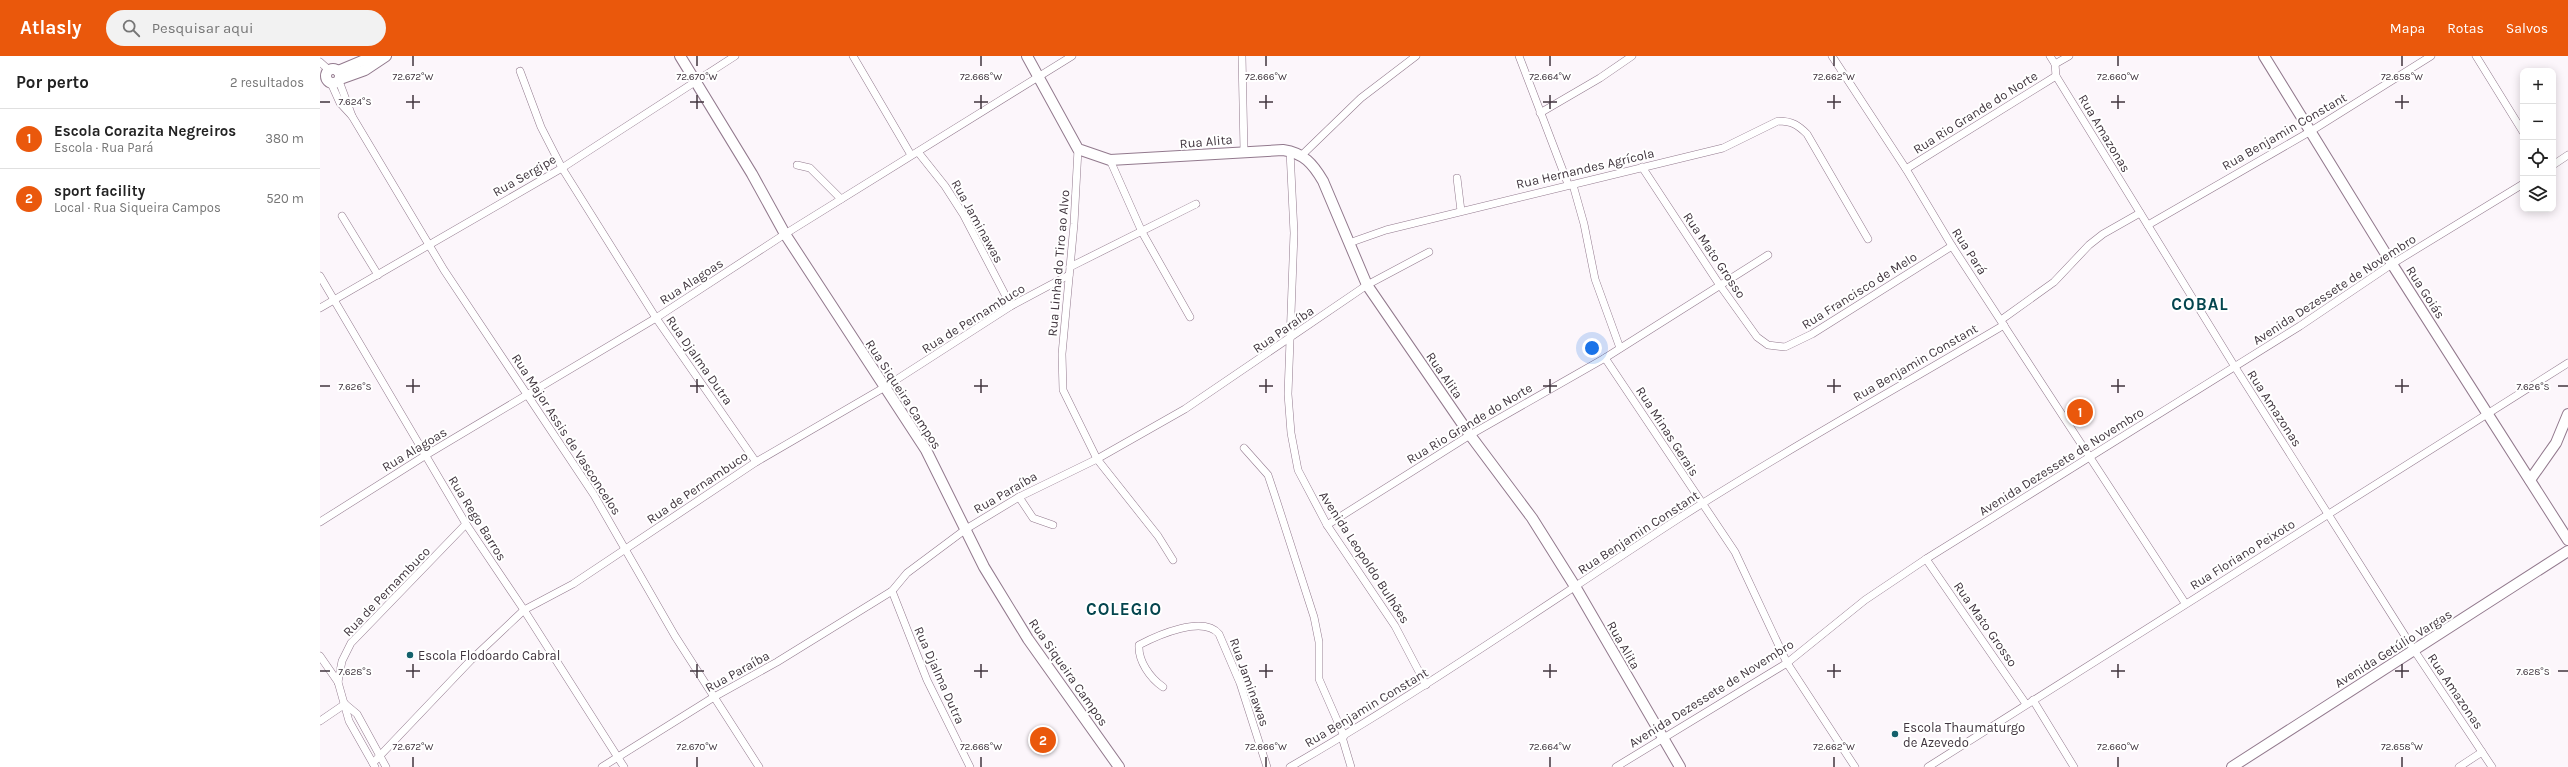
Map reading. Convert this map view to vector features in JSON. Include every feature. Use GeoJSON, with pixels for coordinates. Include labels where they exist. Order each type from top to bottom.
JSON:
{"type":"FeatureCollection","features":[{"type":"Feature","properties":{"kind":"street"},"geometry":{"type":"LineString","coordinates":[[330,76],[374,56]]}},
{"type":"Feature","properties":{"kind":"street"},"geometry":{"type":"LineString","coordinates":[[330,76],[365,70],[386,56]]}},
{"type":"Feature","properties":{"kind":"street","name":"Rua Siqueira Campos"},"geometry":{"type":"LineString","coordinates":[[680,56],[752,174],[785,234],[926,450],[984,567],[1028,639],[1119,767]]}},
{"type":"Feature","properties":{"kind":"street","name":"Rua Sergipe"},"geometry":{"type":"LineString","coordinates":[[320,308],[562,168],[736,56]]}},
{"type":"Feature","properties":{"kind":"street","name":"Rua Jaminawas"},"geometry":{"type":"LineString","coordinates":[[853,56],[914,154],[945,186],[963,214],[1011,306]]}},
{"type":"Feature","properties":{"kind":"street"},"geometry":{"type":"LineString","coordinates":[[1027,56],[1078,149],[1110,160],[1142,232],[1190,317]]}},
{"type":"Feature","properties":{"kind":"street","name":"Rua Alagoas"},"geometry":{"type":"LineString","coordinates":[[320,522],[426,455],[527,397],[656,318],[785,234],[1072,56]]}},
{"type":"Feature","properties":{"kind":"street"},"geometry":{"type":"LineString","coordinates":[[1242,56],[1244,151]]}},
{"type":"Feature","properties":{"kind":"street"},"geometry":{"type":"LineString","coordinates":[[1302,155],[1361,98],[1416,56]]}},
{"type":"Feature","properties":{"kind":"street"},"geometry":{"type":"LineString","coordinates":[[1519,56],[1540,113],[1570,184],[1584,224],[1595,279],[1620,348]]}},
{"type":"Feature","properties":{"kind":"street"},"geometry":{"type":"LineString","coordinates":[[1540,113],[1600,78],[1632,56]]}},
{"type":"Feature","properties":{"kind":"street","name":"Rua Pará"},"geometry":{"type":"LineString","coordinates":[[1832,56],[1906,169],[1952,246],[2185,603]]}},
{"type":"Feature","properties":{"kind":"street","name":"Rua Amazonas"},"geometry":{"type":"LineString","coordinates":[[2050,56],[2055,64],[2056,76],[2235,367],[2330,514],[2414,650],[2492,767]]}},
{"type":"Feature","properties":{"kind":"street"},"geometry":{"type":"LineString","coordinates":[[2055,64],[2069,56]]}},
{"type":"Feature","properties":{"kind":"street","name":"Rua Goiás"},"geometry":{"type":"LineString","coordinates":[[2264,56],[2392,264],[2568,540]]}},
{"type":"Feature","properties":{"kind":"street","name":"Rua Benjamin Constant"},"geometry":{"type":"LineString","coordinates":[[2148,225],[2310,131],[2431,56]]}},
{"type":"Feature","properties":{"kind":"street"},"geometry":{"type":"LineString","coordinates":[[2476,56],[2520,127]]}},
{"type":"Feature","properties":{"kind":"street","name":"Rua Major Assis de Vasconcelos"},"geometry":{"type":"LineString","coordinates":[[320,62],[330,76],[352,116],[444,270],[527,397],[594,495],[627,549],[675,636],[759,767]]}},
{"type":"Feature","properties":{"kind":"street","name":"Rua Djalma Dutra"},"geometry":{"type":"LineString","coordinates":[[520,71],[541,127],[562,168],[656,318],[756,462]]}},
{"type":"Feature","properties":{"kind":"street","name":"Rua Rio Grande do Norte"},"geometry":{"type":"LineString","coordinates":[[1906,169],[2056,76]]}},
{"type":"Feature","properties":{"kind":"street","name":"Rua Hernandes Agrícola"},"geometry":{"type":"LineString","coordinates":[[1349,243],[1386,230],[1723,148],[1778,121],[1787,121],[1798,125],[1814,146],[1868,239]]}},
{"type":"Feature","properties":{"kind":"street","name":"Rua Linha do Tiro ao Alvo"},"geometry":{"type":"LineString","coordinates":[[1078,149],[1074,224],[1061,379],[1068,402],[1097,460]]}},
{"type":"Feature","properties":{"kind":"street","name":"Rua Alita"},"geometry":{"type":"LineString","coordinates":[[1110,160],[1244,151],[1290,151],[1302,155],[1314,166],[1323,181],[1367,285],[1470,435],[1532,518],[1576,588],[1680,767]]}},
{"type":"Feature","properties":{"kind":"street","name":"Avenida Leopoldo Bulhões"},"geometry":{"type":"LineString","coordinates":[[1290,151],[1294,233],[1288,394],[1292,441],[1298,470],[1327,525],[1395,626],[1426,685]]}},
{"type":"Feature","properties":{"kind":"street"},"geometry":{"type":"LineString","coordinates":[[2556,163],[2568,155]]}},
{"type":"Feature","properties":{"kind":"street"},"geometry":{"type":"LineString","coordinates":[[797,165],[810,168],[841,199]]}},
{"type":"Feature","properties":{"kind":"street","name":"Rua Mato Grosso"},"geometry":{"type":"LineString","coordinates":[[1642,167],[1719,284],[1757,336],[1768,345],[1776,347]]}},
{"type":"Feature","properties":{"kind":"street"},"geometry":{"type":"LineString","coordinates":[[1457,178],[1461,211]]}},
{"type":"Feature","properties":{"kind":"street","name":"Avenida Dezessete de Novembro"},"geometry":{"type":"LineString","coordinates":[[1616,767],[1787,663],[1865,600],[1926,559],[2325,311],[2392,264],[2520,186]]}},
{"type":"Feature","properties":{"kind":"street"},"geometry":{"type":"LineString","coordinates":[[1070,267],[1196,204]]}},
{"type":"Feature","properties":{"kind":"street","name":"Rua Benjamin Constant"},"geometry":{"type":"LineString","coordinates":[[1290,767],[1343,737],[1426,685],[1702,504],[1828,426],[2002,322],[2054,282],[2089,245],[2103,234],[2140,213]]}},
{"type":"Feature","properties":{"kind":"street"},"geometry":{"type":"LineString","coordinates":[[342,216],[378,275]]}},
{"type":"Feature","properties":{"kind":"street","name":"Rua Francisco de Melo"},"geometry":{"type":"LineString","coordinates":[[1776,347],[1792,345],[1812,334],[1952,246]]}},
{"type":"Feature","properties":{"kind":"street","name":"Rua Paraíba"},"geometry":{"type":"LineString","coordinates":[[602,767],[714,697],[777,662],[892,591],[912,569],[966,529],[1019,497],[1097,460],[1191,406],[1367,285],[1429,252]]}},
{"type":"Feature","properties":{"kind":"street","name":"Rua Rio Grande do Norte"},"geometry":{"type":"LineString","coordinates":[[1327,525],[1470,435],[1605,358],[1719,284],[1768,255]]}},
{"type":"Feature","properties":{"kind":"street","name":"Rua de Pernambuco"},"geometry":{"type":"LineString","coordinates":[[374,765],[380,756],[471,660],[524,610],[573,584],[627,549],[702,496],[756,462],[885,387],[1011,306],[1069,275]]}},
{"type":"Feature","properties":{"kind":"street","name":"Rua Rego Barros"},"geometry":{"type":"LineString","coordinates":[[320,276],[466,524],[524,610],[624,767]]}},
{"type":"Feature","properties":{"kind":"street","name":"Rua Minas Gerais"},"geometry":{"type":"LineString","coordinates":[[1605,358],[1735,552],[1787,663],[1855,767]]}},
{"type":"Feature","properties":{"kind":"street","name":"Rua Floriano Peixoto"},"geometry":{"type":"LineString","coordinates":[[1928,767],[2185,603],[2330,514],[2568,363]]}},
{"type":"Feature","properties":{"kind":"street"},"geometry":{"type":"LineString","coordinates":[[2530,480],[2556,443],[2568,414]]}},
{"type":"Feature","properties":{"kind":"street"},"geometry":{"type":"LineString","coordinates":[[1244,448],[1268,475],[1275,496],[1314,617],[1319,642],[1319,679],[1343,737],[1350,767]]}},
{"type":"Feature","properties":{"kind":"street"},"geometry":{"type":"LineString","coordinates":[[1097,460],[1158,536],[1173,560]]}},
{"type":"Feature","properties":{"kind":"street"},"geometry":{"type":"LineString","coordinates":[[1019,497],[1033,518],[1053,525]]}},
{"type":"Feature","properties":{"kind":"street","name":"Rua de Pernambuco"},"geometry":{"type":"LineString","coordinates":[[338,682],[342,661],[351,643],[466,524]]}},
{"type":"Feature","properties":{"kind":"street","name":"Avenida Getúlio Vargas"},"geometry":{"type":"LineString","coordinates":[[2232,767],[2568,551]]}},
{"type":"Feature","properties":{"kind":"street","name":"Rua Mato Grosso"},"geometry":{"type":"LineString","coordinates":[[1926,559],[2026,704]]}},
{"type":"Feature","properties":{"kind":"street","name":"Rua Djalma Dutra"},"geometry":{"type":"LineString","coordinates":[[892,591],[927,680],[970,767]]}},
{"type":"Feature","properties":{"kind":"street","name":"Rua Jaminawas"},"geometry":{"type":"LineString","coordinates":[[1162,687],[1148,672],[1139,654],[1139,645],[1184,627],[1198,626],[1215,629],[1219,634],[1240,683],[1267,767]]}},
{"type":"Feature","properties":{"kind":"street"},"geometry":{"type":"LineString","coordinates":[[320,656],[338,682],[349,721],[374,765]]}},
{"type":"Feature","properties":{"kind":"street"},"geometry":{"type":"LineString","coordinates":[[2033,700],[2074,767]]}},
{"type":"Feature","properties":{"kind":"street"},"geometry":{"type":"LineString","coordinates":[[345,704],[357,714],[386,767]]}},
{"type":"Feature","properties":{"kind":"street"},"geometry":{"type":"LineString","coordinates":[[320,721],[345,704]]}},
{"type":"Feature","properties":{"kind":"street"},"geometry":{"type":"LineString","coordinates":[[2459,767],[2482,752]]}},
{"type":"Feature","properties":{"kind":"place","name":"Escola Corazita Negreiros"},"geometry":{"type":"Point","coordinates":[2080,412]}},
{"type":"Feature","properties":{"kind":"place","name":"Escola Flodoardo Cabral"},"geometry":{"type":"Point","coordinates":[410,655]}},
{"type":"Feature","properties":{"kind":"place","name":"Escola Thaumaturgo de Azevedo"},"geometry":{"type":"Point","coordinates":[1895,734]}},
{"type":"Feature","properties":{"kind":"place","name":"sport facility"},"geometry":{"type":"Point","coordinates":[1043,740]}},
{"type":"Feature","properties":{"kind":"district","name":"COBAL"},"geometry":{"type":"Point","coordinates":[2200,304]}},
{"type":"Feature","properties":{"kind":"district","name":"COLEGIO"},"geometry":{"type":"Point","coordinates":[1124,609]}}]}
